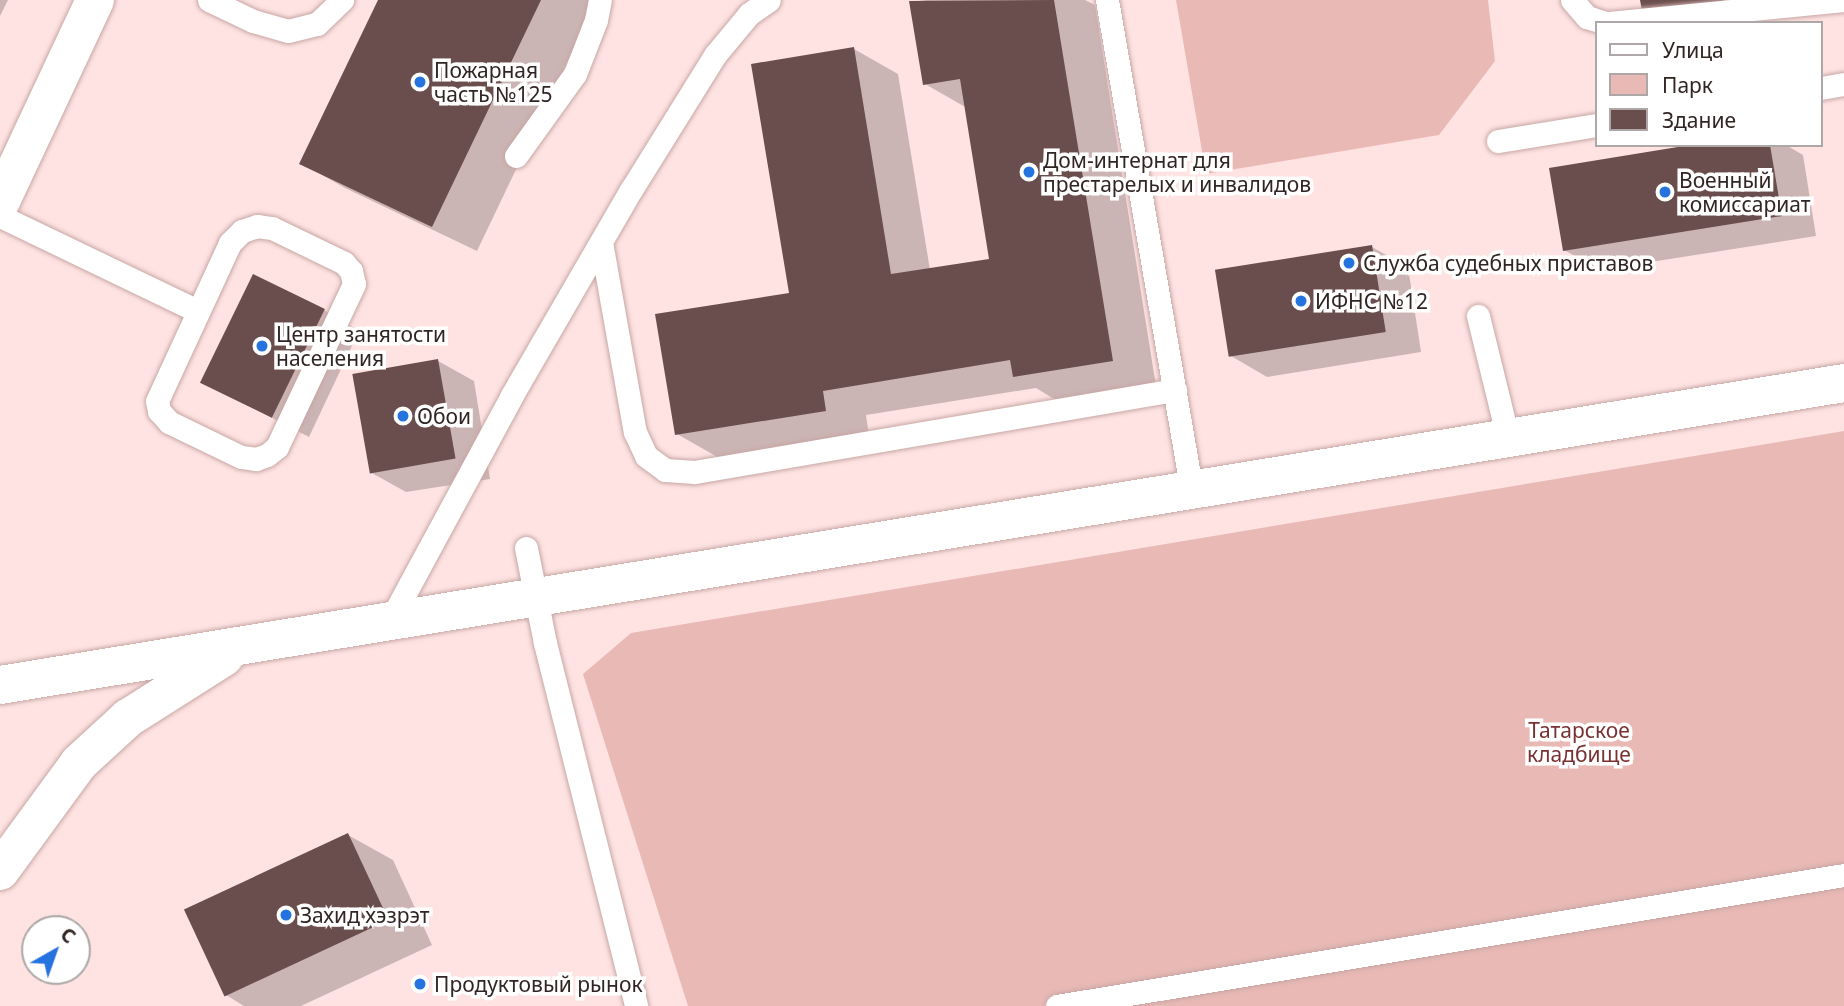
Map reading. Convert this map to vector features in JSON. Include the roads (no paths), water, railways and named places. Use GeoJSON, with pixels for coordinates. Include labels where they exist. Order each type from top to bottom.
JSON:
{"type":"FeatureCollection","features":[{"type":"Feature","properties":{"kind":"street"},"geometry":{"type":"LineString","coordinates":[[0,203],[95,0]]}},
{"type":"Feature","properties":{"kind":"street"},"geometry":{"type":"LineString","coordinates":[[0,685],[46,680],[244,645],[1844,383]]}},
{"type":"Feature","properties":{"kind":"street"},"geometry":{"type":"LineString","coordinates":[[0,871],[79,763],[128,718],[244,645]]}},
{"type":"Feature","properties":{"kind":"street"},"geometry":{"type":"LineString","coordinates":[[0,661],[46,680]]}},
{"type":"Feature","properties":{"kind":"lane"},"geometry":{"type":"LineString","coordinates":[[209,0],[253,21],[288,32],[317,24],[342,0]]}},
{"type":"Feature","properties":{"kind":"lane"},"geometry":{"type":"LineString","coordinates":[[516,156],[575,75],[596,20],[600,0]]}},
{"type":"Feature","properties":{"kind":"lane"},"geometry":{"type":"LineString","coordinates":[[390,621],[512,395],[715,55],[748,14],[769,0]]}},
{"type":"Feature","properties":{"kind":"lane"},"geometry":{"type":"LineString","coordinates":[[1107,0],[1192,489]]}},
{"type":"Feature","properties":{"kind":"lane"},"geometry":{"type":"LineString","coordinates":[[1572,0],[1587,17],[1600,21]]}},
{"type":"Feature","properties":{"kind":"lane"},"geometry":{"type":"LineString","coordinates":[[1628,21],[1844,0]]}},
{"type":"Feature","properties":{"kind":"lane"},"geometry":{"type":"LineString","coordinates":[[1823,88],[1844,84]]}},
{"type":"Feature","properties":{"kind":"lane"},"geometry":{"type":"LineString","coordinates":[[1498,141],[1596,125]]}},
{"type":"Feature","properties":{"kind":"lane"},"geometry":{"type":"LineString","coordinates":[[0,216],[197,311]]}},
{"type":"Feature","properties":{"kind":"lane"},"geometry":{"type":"LineString","coordinates":[[257,226],[272,228],[344,263],[351,271],[354,284],[347,300],[277,447],[267,455],[256,459],[241,457],[169,422],[159,411],[159,390],[197,311],[230,243],[242,231],[257,226]]}},
{"type":"Feature","properties":{"kind":"lane"},"geometry":{"type":"LineString","coordinates":[[601,242],[635,432],[646,456],[665,470],[695,472],[1175,390]]}},
{"type":"Feature","properties":{"kind":"lane"},"geometry":{"type":"LineString","coordinates":[[1478,316],[1508,438]]}},
{"type":"Feature","properties":{"kind":"lane"},"geometry":{"type":"LineString","coordinates":[[526,548],[636,1006]]}},
{"type":"Feature","properties":{"kind":"lane"},"geometry":{"type":"LineString","coordinates":[[1057,1006],[1844,874]]}},
{"type":"Feature","properties":{"kind":"place","name":"Пожарная часть №125"},"geometry":{"type":"Point","coordinates":[420,82]}},
{"type":"Feature","properties":{"kind":"place","name":"Дом-интернат для престарелых и инвалидов"},"geometry":{"type":"Point","coordinates":[1029,172]}},
{"type":"Feature","properties":{"kind":"place","name":"Военный комиссариат"},"geometry":{"type":"Point","coordinates":[1665,192]}},
{"type":"Feature","properties":{"kind":"place","name":"Служба судебных приставов"},"geometry":{"type":"Point","coordinates":[1349,263]}},
{"type":"Feature","properties":{"kind":"place","name":"ИФНС №12"},"geometry":{"type":"Point","coordinates":[1301,301]}},
{"type":"Feature","properties":{"kind":"place","name":"Центр занятости населения"},"geometry":{"type":"Point","coordinates":[262,346]}},
{"type":"Feature","properties":{"kind":"place","name":"Обои"},"geometry":{"type":"Point","coordinates":[403,416]}},
{"type":"Feature","properties":{"kind":"place","name":"Захид хэзрэт"},"geometry":{"type":"Point","coordinates":[286,915]}},
{"type":"Feature","properties":{"kind":"place","name":"Продуктовый рынок"},"geometry":{"type":"Point","coordinates":[420,984]}},
{"type":"Feature","properties":{"kind":"park label","name":"Татарское кладбище"},"geometry":{"type":"Point","coordinates":[1579,742]}}]}
